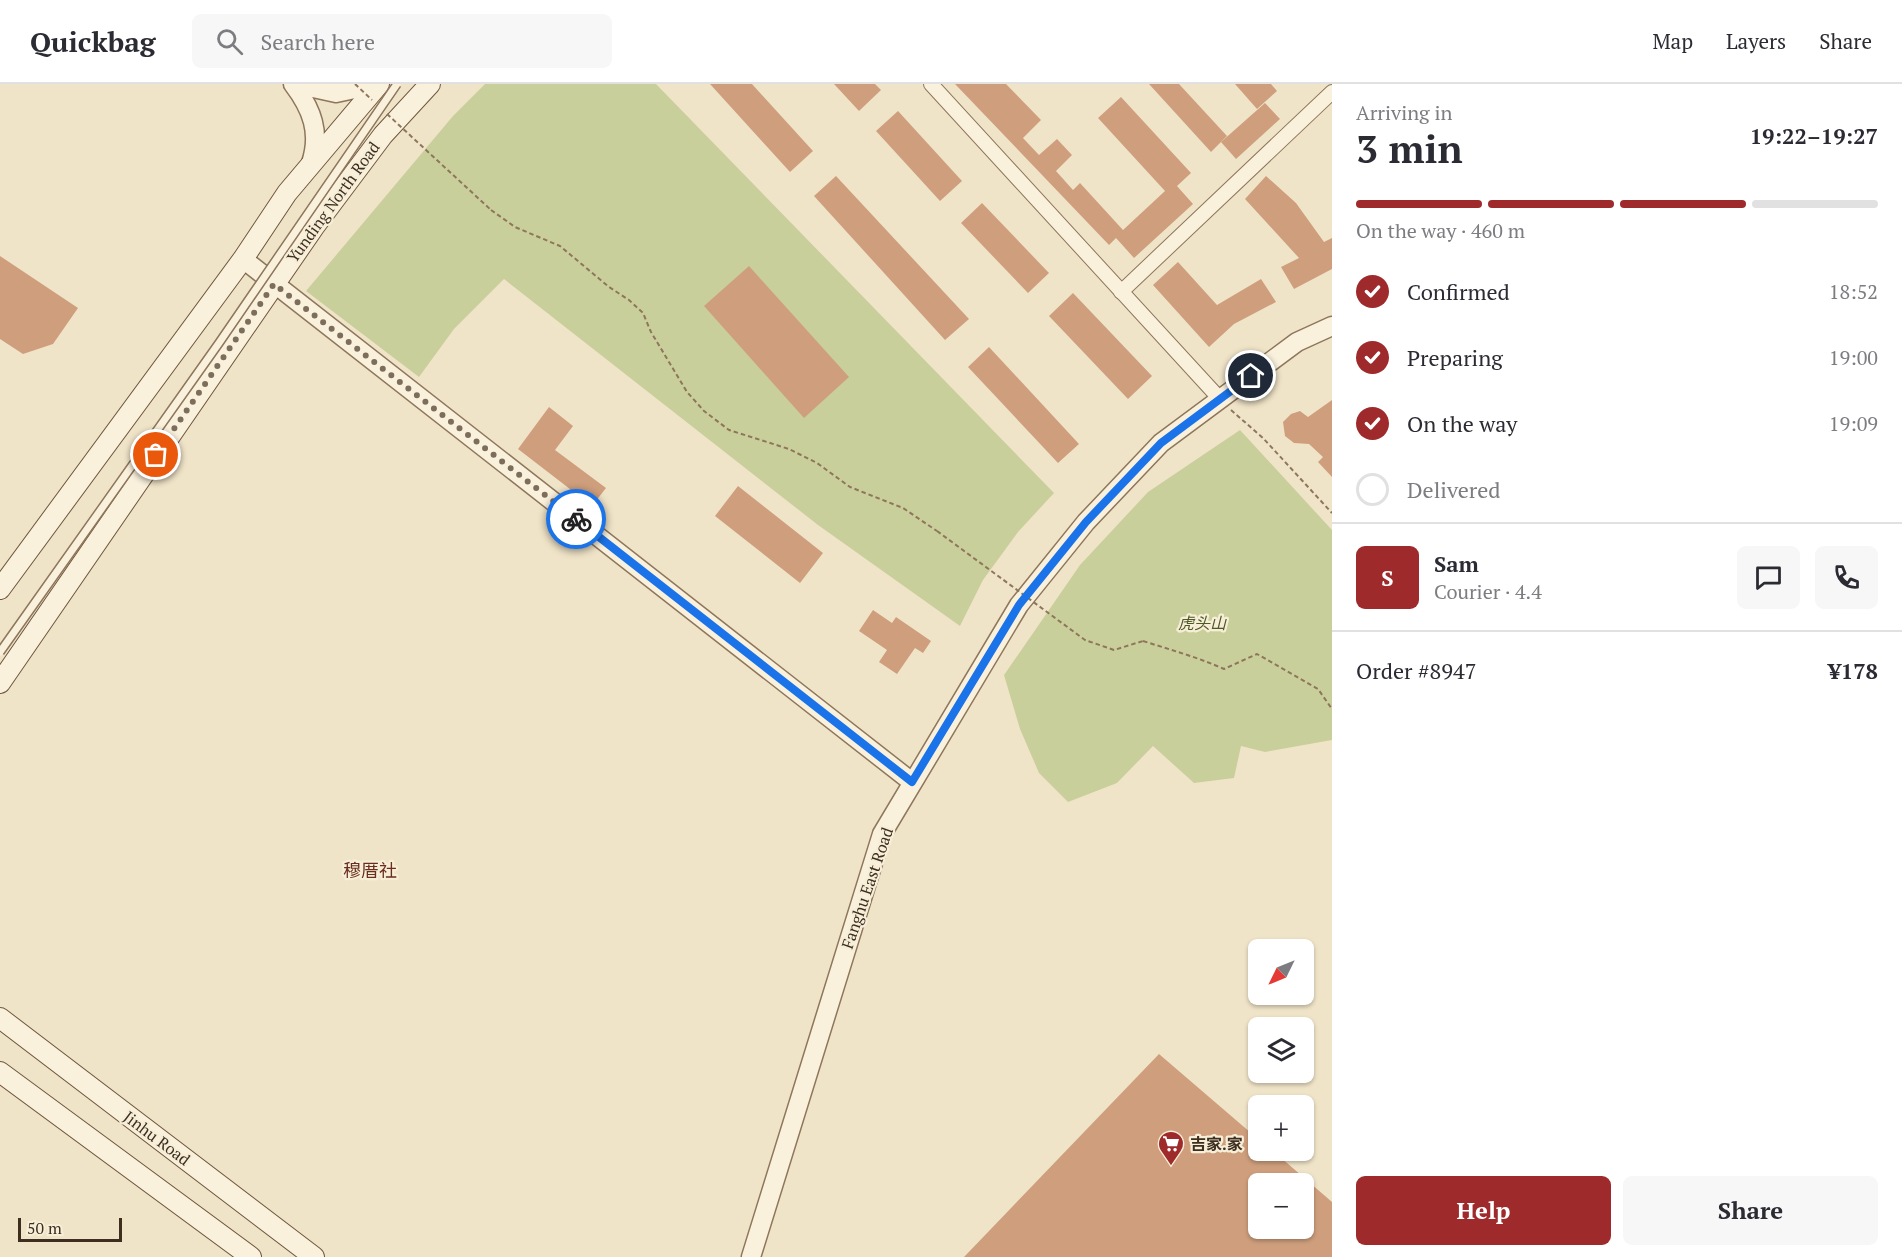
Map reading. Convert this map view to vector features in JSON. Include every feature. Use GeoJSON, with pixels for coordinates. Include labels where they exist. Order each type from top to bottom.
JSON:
{"type":"FeatureCollection","features":[{"type":"Feature","properties":{"kind":"main road","name":"Yunding North Road"},"geometry":{"type":"LineString","coordinates":[[0,683],[274,284],[383,135],[430,84]]}},
{"type":"Feature","properties":{"kind":"main road"},"geometry":{"type":"LineString","coordinates":[[0,589],[243,259],[286,193],[376,89]]}},
{"type":"Feature","properties":{"kind":"main road","name":"Jinhu Road"},"geometry":{"type":"LineString","coordinates":[[0,1018],[314,1257]]}},
{"type":"Feature","properties":{"kind":"main road"},"geometry":{"type":"LineString","coordinates":[[0,1072],[250,1257]]}},
{"type":"Feature","properties":{"kind":"street"},"geometry":{"type":"LineString","coordinates":[[294,84],[336,93],[376,89]]}},
{"type":"Feature","properties":{"kind":"street"},"geometry":{"type":"LineString","coordinates":[[294,84],[309,105],[315,127],[316,149],[311,164]]}},
{"type":"Feature","properties":{"kind":"street"},"geometry":{"type":"LineString","coordinates":[[931,84],[1220,399]]}},
{"type":"Feature","properties":{"kind":"street"},"geometry":{"type":"LineString","coordinates":[[1121,292],[1332,92]]}},
{"type":"Feature","properties":{"kind":"street"},"geometry":{"type":"LineString","coordinates":[[243,259],[912,782]]}},
{"type":"Feature","properties":{"kind":"street","name":"Fanghu East Road"},"geometry":{"type":"LineString","coordinates":[[751,1257],[882,834],[1019,605],[1086,522],[1161,443],[1297,342],[1332,326]]}},
{"type":"Feature","properties":{"kind":"lane"},"geometry":{"type":"LineString","coordinates":[[0,652],[219,343],[397,84]]}},
{"type":"Feature","properties":{"kind":"path"},"geometry":{"type":"LineString","coordinates":[[355,84],[376,89]]}},
{"type":"Feature","properties":{"kind":"path"},"geometry":{"type":"LineString","coordinates":[[383,111],[491,210],[515,227],[560,246],[576,256],[609,287],[629,300],[643,313],[651,332],[687,392],[704,411],[729,430],[789,449],[808,458],[850,487],[903,508],[1085,640],[1114,650],[1143,641],[1170,651],[1186,652],[1224,669],[1257,654],[1318,688],[1332,709]]}},
{"type":"Feature","properties":{"kind":"path"},"geometry":{"type":"LineString","coordinates":[[1220,399],[1263,438],[1332,513]]}},
{"type":"Feature","properties":{"kind":"green space"},"geometry":{"type":"Polygon","coordinates":[[[485,84],[656,84],[1054,493],[1018,532],[983,580],[960,626],[818,525],[504,279],[454,329],[419,377],[306,291],[453,116],[485,84]]]}},
{"type":"Feature","properties":{"kind":"green space","name":"虎头山"},"geometry":{"type":"Polygon","coordinates":[[[1240,430],[1332,530],[1332,740],[1265,752],[1241,746],[1234,778],[1194,783],[1153,746],[1117,783],[1068,802],[1039,773],[1020,729],[1004,675],[1080,565],[1148,492],[1240,430]]]}},
{"type":"Feature","properties":{"kind":"building"},"geometry":{"type":"Polygon","coordinates":[[[710,84],[752,84],[813,151],[790,172],[710,84]]]}},
{"type":"Feature","properties":{"kind":"building"},"geometry":{"type":"Polygon","coordinates":[[[834,84],[875,84],[881,90],[859,111],[834,84]]]}},
{"type":"Feature","properties":{"kind":"building"},"geometry":{"type":"Polygon","coordinates":[[[955,84],[1006,84],[1041,120],[1023,138],[1039,155],[1057,139],[1072,155],[1056,171],[1073,190],[1080,183],[1123,230],[1165,191],[1098,118],[1121,97],[1191,173],[1177,186],[1193,204],[1134,258],[1116,238],[1109,245],[955,84]]]}},
{"type":"Feature","properties":{"kind":"building"},"geometry":{"type":"Polygon","coordinates":[[[1149,84],[1179,84],[1227,136],[1211,152],[1149,84]]]}},
{"type":"Feature","properties":{"kind":"building"},"geometry":{"type":"Polygon","coordinates":[[[1235,84],[1271,84],[1277,91],[1257,109],[1235,84]]]}},
{"type":"Feature","properties":{"kind":"building"},"geometry":{"type":"Polygon","coordinates":[[[1265,103],[1280,119],[1236,159],[1221,142],[1265,103]]]}},
{"type":"Feature","properties":{"kind":"building"},"geometry":{"type":"Polygon","coordinates":[[[898,111],[962,181],[940,201],[876,131],[898,111]]]}},
{"type":"Feature","properties":{"kind":"building"},"geometry":{"type":"Polygon","coordinates":[[[836,176],[969,319],[945,340],[814,196],[836,176]]]}},
{"type":"Feature","properties":{"kind":"building"},"geometry":{"type":"Polygon","coordinates":[[[1266,176],[1296,203],[1324,242],[1332,238],[1332,269],[1294,289],[1281,267],[1299,258],[1245,199],[1266,176]]]}},
{"type":"Feature","properties":{"kind":"building"},"geometry":{"type":"Polygon","coordinates":[[[982,203],[1049,273],[1028,293],[961,223],[982,203]]]}},
{"type":"Feature","properties":{"kind":"building"},"geometry":{"type":"Polygon","coordinates":[[[0,256],[78,308],[53,344],[23,354],[0,339],[0,256]]]}},
{"type":"Feature","properties":{"kind":"building"},"geometry":{"type":"Polygon","coordinates":[[[1178,262],[1217,305],[1261,279],[1276,302],[1234,324],[1209,347],[1153,285],[1178,262]]]}},
{"type":"Feature","properties":{"kind":"building"},"geometry":{"type":"Polygon","coordinates":[[[749,266],[849,377],[804,418],[704,306],[749,266]]]}},
{"type":"Feature","properties":{"kind":"building"},"geometry":{"type":"Polygon","coordinates":[[[1073,293],[1152,376],[1128,399],[1049,316],[1073,293]]]}},
{"type":"Feature","properties":{"kind":"building"},"geometry":{"type":"Polygon","coordinates":[[[989,347],[1079,444],[1058,463],[968,367],[989,347]]]}},
{"type":"Feature","properties":{"kind":"building"},"geometry":{"type":"Polygon","coordinates":[[[1332,400],[1332,477],[1318,462],[1323,457],[1309,444],[1294,443],[1285,436],[1283,422],[1291,414],[1300,411],[1308,417],[1332,400]]]}},
{"type":"Feature","properties":{"kind":"building"},"geometry":{"type":"Polygon","coordinates":[[[549,407],[573,426],[555,450],[606,488],[592,506],[518,449],[549,407]]]}},
{"type":"Feature","properties":{"kind":"building"},"geometry":{"type":"Polygon","coordinates":[[[738,486],[823,553],[800,583],[715,516],[738,486]]]}},
{"type":"Feature","properties":{"kind":"building"},"geometry":{"type":"Polygon","coordinates":[[[873,610],[892,623],[896,617],[931,641],[923,653],[915,648],[897,674],[879,662],[887,650],[859,631],[873,610]]]}},
{"type":"Feature","properties":{"kind":"building","name":"吉家.家"},"geometry":{"type":"Polygon","coordinates":[[[1159,1054],[1248,1130],[1248,1161],[1285,1161],[1299,1173],[1248,1173],[1248,1239],[1314,1239],[1314,1186],[1332,1202],[1332,1257],[964,1257],[1159,1054]]]}},
{"type":"Feature","properties":{"kind":"way so far"},"geometry":{"type":"LineString","coordinates":[[156,455],[274,284],[576,519]]}},
{"type":"Feature","properties":{"kind":"place","name":"吉家.家"},"geometry":{"type":"Point","coordinates":[1171,1167]}},
{"type":"Feature","properties":{"kind":"district","name":"穆厝社"},"geometry":{"type":"Point","coordinates":[370,871]}},
{"type":"Feature","properties":{"kind":"route"},"geometry":{"type":"LineString","coordinates":[[576,519],[912,782],[1019,605],[1086,522],[1161,443],[1251,376]]}}]}
